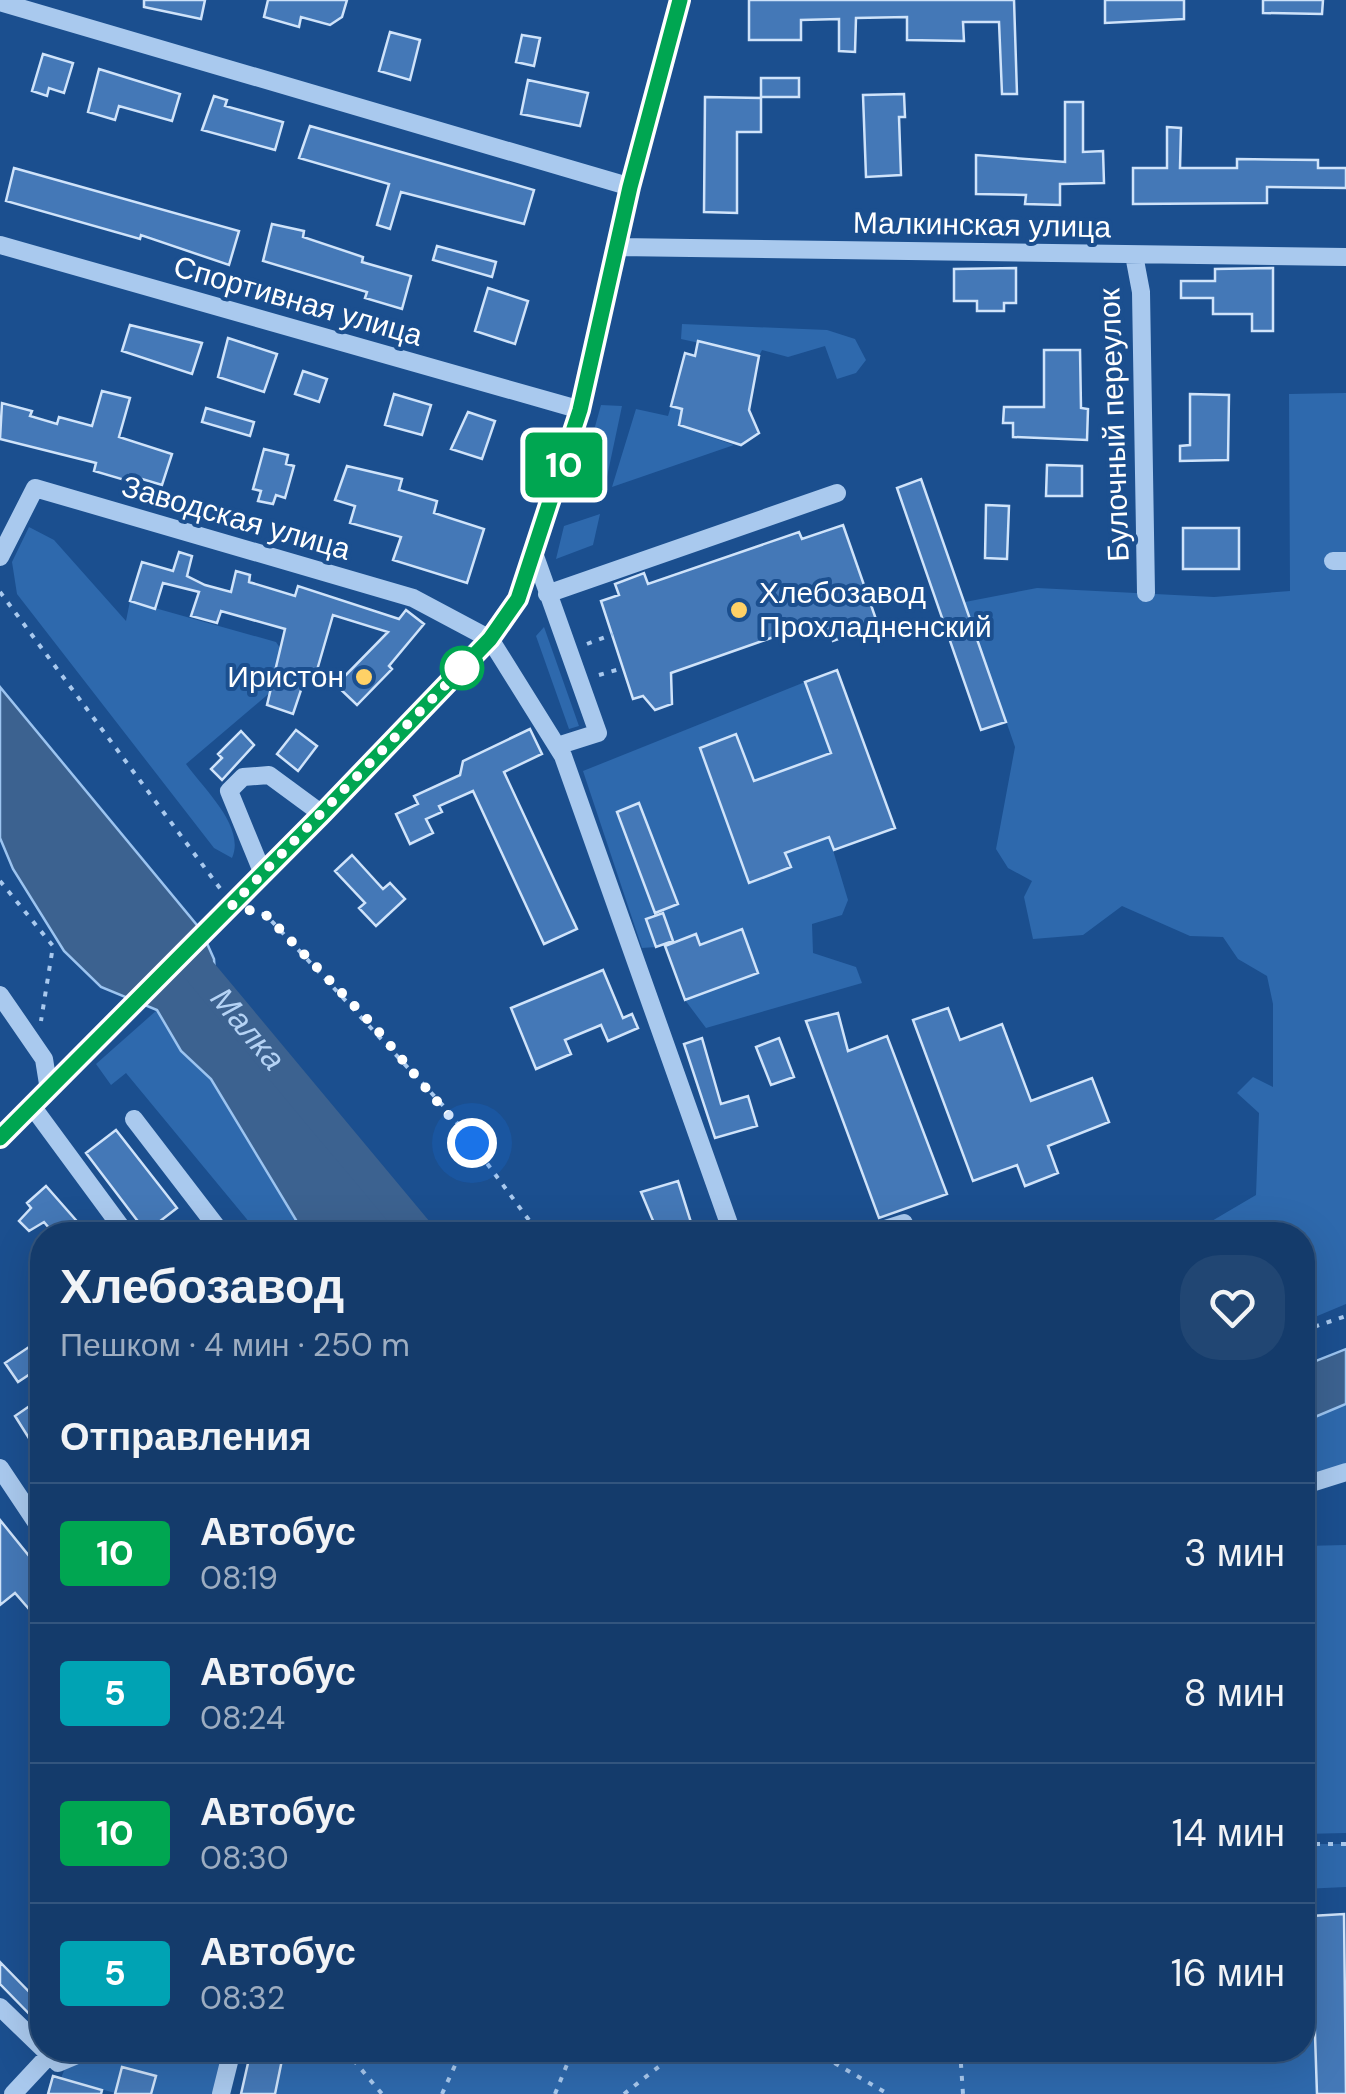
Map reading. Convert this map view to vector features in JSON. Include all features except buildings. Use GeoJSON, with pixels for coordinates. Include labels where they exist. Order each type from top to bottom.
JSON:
{"type":"FeatureCollection","features":[{"type":"Feature","properties":{"kind":"street"},"geometry":{"type":"LineString","coordinates":[[0,1138],[322,814],[490,639],[518,599],[580,410],[630,187],[680,0]]}},
{"type":"Feature","properties":{"kind":"street"},"geometry":{"type":"LineString","coordinates":[[0,2],[630,187]]}},
{"type":"Feature","properties":{"kind":"street","name":"Спортивная улица"},"geometry":{"type":"LineString","coordinates":[[0,244],[580,410]]}},
{"type":"Feature","properties":{"kind":"street","name":"Малкинская улица"},"geometry":{"type":"LineString","coordinates":[[618,247],[1346,256]]}},
{"type":"Feature","properties":{"kind":"street","name":"Булочный переулок"},"geometry":{"type":"LineString","coordinates":[[1134,254],[1142,292],[1146,593]]}},
{"type":"Feature","properties":{"kind":"street","name":"Заводская улица"},"geometry":{"type":"LineString","coordinates":[[0,557],[35,488],[413,598],[490,639]]}},
{"type":"Feature","properties":{"kind":"street"},"geometry":{"type":"LineString","coordinates":[[547,594],[837,492]]}},
{"type":"Feature","properties":{"kind":"street"},"geometry":{"type":"LineString","coordinates":[[535,556],[598,733],[557,746]]}},
{"type":"Feature","properties":{"kind":"street"},"geometry":{"type":"LineString","coordinates":[[490,639],[557,746],[727,1222]]}},
{"type":"Feature","properties":{"kind":"street"},"geometry":{"type":"LineString","coordinates":[[262,874],[230,791],[244,777],[269,776],[322,814]]}},
{"type":"Feature","properties":{"kind":"street"},"geometry":{"type":"LineString","coordinates":[[0,995],[37,1045],[49,1090]]}},
{"type":"Feature","properties":{"kind":"street"},"geometry":{"type":"LineString","coordinates":[[32,1106],[117,1222]]}},
{"type":"Feature","properties":{"kind":"street"},"geometry":{"type":"LineString","coordinates":[[134,1119],[214,1222]]}},
{"type":"Feature","properties":{"kind":"street"},"geometry":{"type":"LineString","coordinates":[[0,1468],[30,1513]]}},
{"type":"Feature","properties":{"kind":"street"},"geometry":{"type":"LineString","coordinates":[[1315,1482],[1346,1472]]}},
{"type":"Feature","properties":{"kind":"street"},"geometry":{"type":"LineString","coordinates":[[0,2006],[30,2034]]}},
{"type":"Feature","properties":{"kind":"street"},"geometry":{"type":"LineString","coordinates":[[12,2094],[27,2087],[45,2062]]}},
{"type":"Feature","properties":{"kind":"street"},"geometry":{"type":"LineString","coordinates":[[221,2094],[229,2062]]}},
{"type":"Feature","properties":{"kind":"path"},"geometry":{"type":"LineString","coordinates":[[0,592],[232,905],[266,915],[374,1026],[449,1112],[530,1222]]}},
{"type":"Feature","properties":{"kind":"path"},"geometry":{"type":"LineString","coordinates":[[588,644],[612,634]]}},
{"type":"Feature","properties":{"kind":"path"},"geometry":{"type":"LineString","coordinates":[[599,675],[624,668]]}},
{"type":"Feature","properties":{"kind":"path"},"geometry":{"type":"LineString","coordinates":[[0,881],[53,946],[37,1045]]}},
{"type":"Feature","properties":{"kind":"path"},"geometry":{"type":"LineString","coordinates":[[1315,1327],[1346,1316]]}},
{"type":"Feature","properties":{"kind":"path"},"geometry":{"type":"LineString","coordinates":[[1315,1844],[1346,1844]]}},
{"type":"Feature","properties":{"kind":"path"},"geometry":{"type":"LineString","coordinates":[[355,2062],[382,2094]]}},
{"type":"Feature","properties":{"kind":"path"},"geometry":{"type":"LineString","coordinates":[[442,2094],[457,2062]]}},
{"type":"Feature","properties":{"kind":"path"},"geometry":{"type":"LineString","coordinates":[[555,2094],[568,2062]]}},
{"type":"Feature","properties":{"kind":"path"},"geometry":{"type":"LineString","coordinates":[[624,2094],[665,2062]]}},
{"type":"Feature","properties":{"kind":"path"},"geometry":{"type":"LineString","coordinates":[[833,2062],[888,2094]]}},
{"type":"Feature","properties":{"kind":"path"},"geometry":{"type":"LineString","coordinates":[[961,2062],[962,2094]]}},
{"type":"Feature","properties":{"kind":"shaded area"},"geometry":{"type":"Polygon","coordinates":[[[682,324],[827,330],[855,339],[866,360],[856,373],[837,379],[825,346],[788,357],[762,350],[759,356],[681,339],[682,324]]]}},
{"type":"Feature","properties":{"kind":"shaded area"},"geometry":{"type":"Polygon","coordinates":[[[1346,393],[1346,1304],[1315,1317],[1315,1222],[1210,1222],[1256,1195],[1259,1113],[1237,1093],[1253,1077],[1273,1087],[1273,1004],[1267,976],[1238,959],[1223,937],[1190,936],[1122,906],[1083,935],[1033,939],[1024,897],[1032,881],[1008,868],[996,849],[1015,747],[965,602],[1037,588],[1214,597],[1290,591],[1289,394],[1346,393]]]}},
{"type":"Feature","properties":{"kind":"shaded area"},"geometry":{"type":"Polygon","coordinates":[[[601,405],[622,406],[604,491],[576,495],[601,405]]]}},
{"type":"Feature","properties":{"kind":"shaded area"},"geometry":{"type":"Polygon","coordinates":[[[671,406],[682,409],[679,426],[734,445],[612,487],[636,409],[668,416],[671,406]]]}},
{"type":"Feature","properties":{"kind":"shaded area"},"geometry":{"type":"Polygon","coordinates":[[[600,514],[593,545],[556,559],[564,526],[600,514]]]}},
{"type":"Feature","properties":{"kind":"shaded area"},"geometry":{"type":"Polygon","coordinates":[[[29,527],[54,540],[126,621],[130,601],[276,642],[280,648],[272,691],[186,764],[228,821],[235,846],[232,858],[214,848],[17,594],[12,562],[29,527]]]}},
{"type":"Feature","properties":{"kind":"shaded area"},"geometry":{"type":"Polygon","coordinates":[[[544,627],[579,726],[569,729],[536,636],[544,627]]]}},
{"type":"Feature","properties":{"kind":"shaded area"},"geometry":{"type":"Polygon","coordinates":[[[805,682],[831,753],[754,781],[736,734],[700,748],[749,882],[790,868],[785,853],[829,837],[848,900],[842,915],[812,924],[813,953],[856,967],[862,983],[706,1028],[685,1000],[758,973],[742,930],[700,945],[696,935],[673,941],[662,910],[677,904],[639,804],[617,812],[655,913],[646,919],[656,947],[642,948],[583,771],[805,682]]]}},
{"type":"Feature","properties":{"kind":"shaded area"},"geometry":{"type":"Polygon","coordinates":[[[157,1010],[181,1051],[211,1079],[297,1222],[249,1222],[126,1073],[111,1085],[96,1064],[157,1010]]]}},
{"type":"Feature","properties":{"kind":"shaded area"},"geometry":{"type":"Polygon","coordinates":[[[1346,1404],[1346,1472],[1315,1482],[1315,1417],[1346,1404]]]}},
{"type":"Feature","properties":{"kind":"shaded area"},"geometry":{"type":"Polygon","coordinates":[[[1346,1545],[1346,1833],[1315,1834],[1315,1546],[1346,1545]]]}},
{"type":"Feature","properties":{"kind":"shaded area"},"geometry":{"type":"Polygon","coordinates":[[[1315,1844],[1346,1844],[1346,1887],[1315,1888],[1315,1844]]]}},
{"type":"Feature","properties":{"kind":"shaded area"},"geometry":{"type":"Polygon","coordinates":[[[1315,2040],[1317,2094],[275,2094],[282,2062],[1315,2062],[1315,2040]]]}},
{"type":"Feature","properties":{"kind":"shaded area"},"geometry":{"type":"Polygon","coordinates":[[[76,2062],[221,2062],[213,2094],[151,2094],[156,2076],[122,2068],[115,2093],[61,2078],[66,2066],[76,2062]]]}},
{"type":"Feature","properties":{"kind":"water"},"geometry":{"type":"Polygon","coordinates":[[[0,687],[201,930],[214,959],[216,990],[409,1222],[297,1222],[211,1079],[181,1051],[157,1010],[101,987],[64,951],[13,869],[0,838],[0,687]]]}},
{"type":"Feature","properties":{"kind":"water"},"geometry":{"type":"Polygon","coordinates":[[[1346,1349],[1346,1404],[1315,1417],[1315,1361],[1346,1349]]]}},
{"type":"Feature","properties":{"kind":"waterway","name":"Малка"},"geometry":{"type":"LineString","coordinates":[[189,958],[409,1222]]}},
{"type":"Feature","properties":{"kind":"bus line","name":"10"},"geometry":{"type":"LineString","coordinates":[[0,1138],[322,814],[490,639],[518,599],[580,410],[630,187],[680,0]]}},
{"type":"Feature","properties":{"kind":"place","name":"Хлебозавод Прохладненский"},"geometry":{"type":"Point","coordinates":[739,610]}},
{"type":"Feature","properties":{"kind":"place","name":"Иристон"},"geometry":{"type":"Point","coordinates":[364,677]}},
{"type":"Feature","properties":{"kind":"route"},"geometry":{"type":"LineString","coordinates":[[462,668],[466,664],[232,905],[266,915],[374,1026],[472,1143]]}}]}
